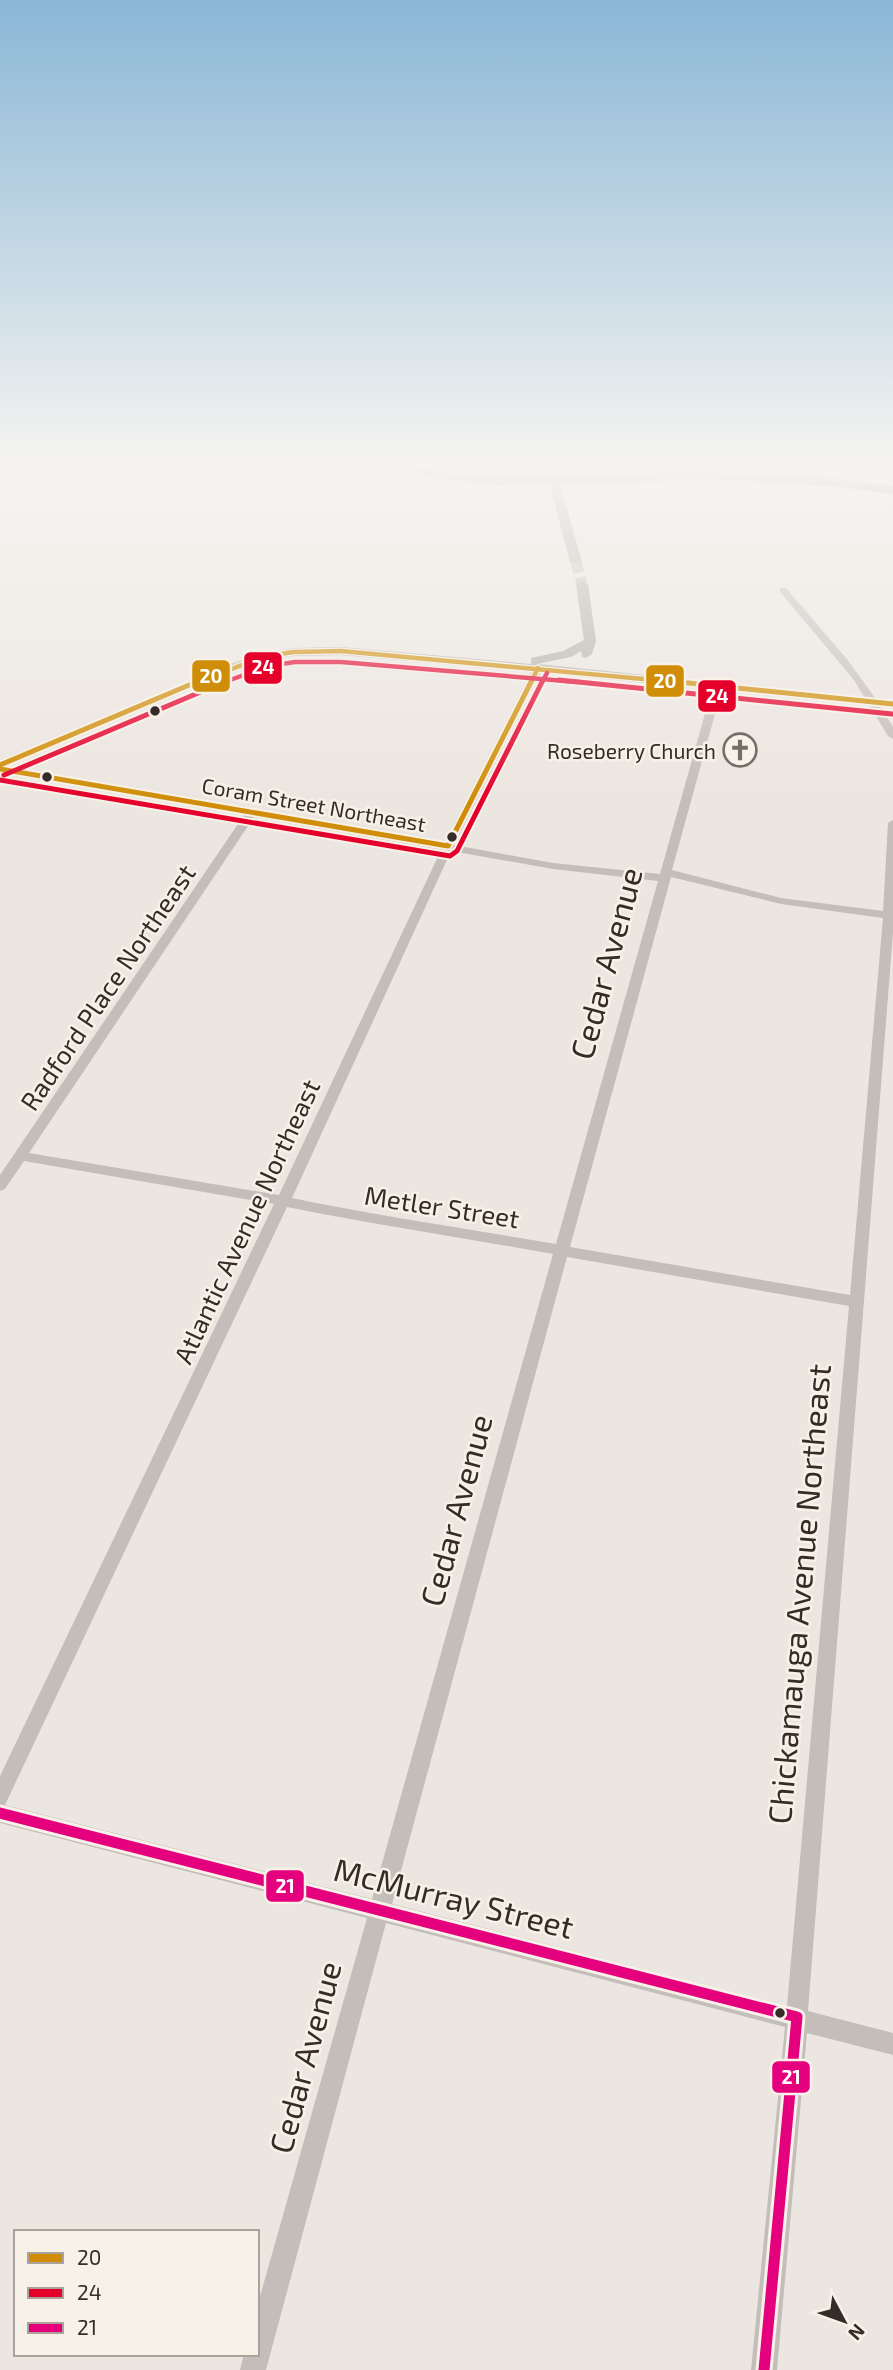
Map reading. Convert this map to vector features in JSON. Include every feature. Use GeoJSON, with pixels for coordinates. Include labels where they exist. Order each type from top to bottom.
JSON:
{"type":"FeatureCollection","features":[{"type":"Feature","properties":{"kind":"main road"},"geometry":{"type":"LineString","coordinates":[[581,672],[589,639],[582,584]]}},
{"type":"Feature","properties":{"kind":"main road"},"geometry":{"type":"LineString","coordinates":[[589,639],[610,668],[635,677]]}},
{"type":"Feature","properties":{"kind":"main road"},"geometry":{"type":"LineString","coordinates":[[504,665],[575,651],[589,639]]}},
{"type":"Feature","properties":{"kind":"main road"},"geometry":{"type":"LineString","coordinates":[[0,767],[223,671],[273,655],[328,650],[635,677],[893,704]]}},
{"type":"Feature","properties":{"kind":"street"},"geometry":{"type":"LineString","coordinates":[[783,590],[877,703],[893,736]]}},
{"type":"Feature","properties":{"kind":"street","name":"Atlantic Avenue Northeast"},"geometry":{"type":"LineString","coordinates":[[0,1797],[448,846],[538,668]]}},
{"type":"Feature","properties":{"kind":"street","name":"Cedar Avenue"},"geometry":{"type":"LineString","coordinates":[[259,2347],[718,685]]}},
{"type":"Feature","properties":{"kind":"street","name":"Coram Street Northeast"},"geometry":{"type":"LineString","coordinates":[[0,767],[553,866],[664,875],[781,901],[890,921]]}},
{"type":"Feature","properties":{"kind":"street","name":"Radford Place Northeast"},"geometry":{"type":"LineString","coordinates":[[0,1186],[251,813]]}},
{"type":"Feature","properties":{"kind":"street","name":"Chickamauga Avenue Northeast"},"geometry":{"type":"LineString","coordinates":[[764,2370],[797,2017],[855,1302],[890,921],[893,823]]}},
{"type":"Feature","properties":{"kind":"street","name":"Metler Street"},"geometry":{"type":"LineString","coordinates":[[21,1156],[283,1201],[374,1220],[418,1225],[855,1302]]}},
{"type":"Feature","properties":{"kind":"street","name":"McMurray Street"},"geometry":{"type":"LineString","coordinates":[[0,1814],[797,2017],[893,2044]]}},
{"type":"Feature","properties":{"kind":"tunnel"},"geometry":{"type":"LineString","coordinates":[[580,578],[582,584]]}},
{"type":"Feature","properties":{"kind":"transit line","name":"20"},"geometry":{"type":"LineString","coordinates":[[0,765],[223,671],[266,656],[294,652],[341,651],[538,668],[893,704]]}},
{"type":"Feature","properties":{"kind":"transit line","name":"24"},"geometry":{"type":"LineString","coordinates":[[4,775],[227,681],[268,666],[295,662],[341,662],[537,678],[892,714]]}},
{"type":"Feature","properties":{"kind":"transit line","name":"20"},"geometry":{"type":"LineString","coordinates":[[0,769],[448,846],[538,668]]}},
{"type":"Feature","properties":{"kind":"transit line","name":"24"},"geometry":{"type":"LineString","coordinates":[[0,780],[450,856],[457,851],[547,673]]}},
{"type":"Feature","properties":{"kind":"transit line","name":"21"},"geometry":{"type":"LineString","coordinates":[[0,1813],[797,2017],[764,2370]]}},
{"type":"Feature","properties":{"kind":"place","name":"Roseberry Church"},"geometry":{"type":"Point","coordinates":[740,750]}}]}
